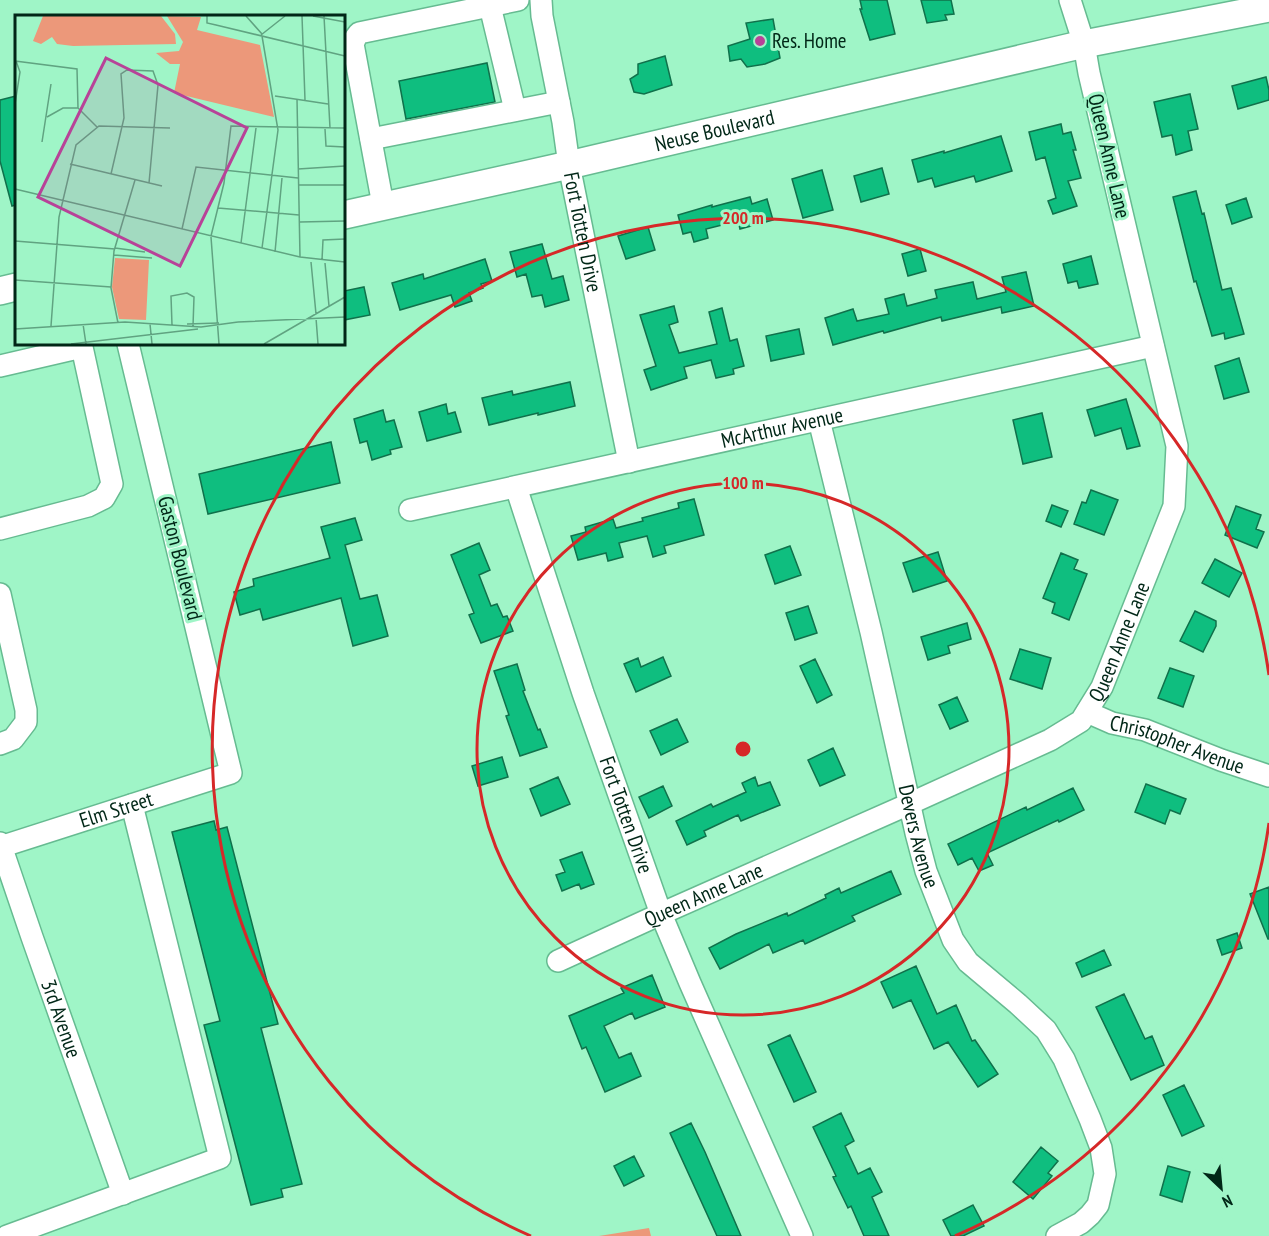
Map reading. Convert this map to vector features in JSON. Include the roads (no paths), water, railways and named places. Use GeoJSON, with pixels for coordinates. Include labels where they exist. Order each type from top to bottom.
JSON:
{"type":"FeatureCollection","features":[{"type":"Feature","properties":{"kind":"main road","name":"Neuse Boulevard"},"geometry":{"type":"LineString","coordinates":[[1084,44],[1235,0]]}},
{"type":"Feature","properties":{"kind":"main road","name":"Neuse Boulevard"},"geometry":{"type":"LineString","coordinates":[[345,215],[569,165],[1084,44],[1269,8]]}},
{"type":"Feature","properties":{"kind":"main road"},"geometry":{"type":"LineString","coordinates":[[0,291],[15,287]]}},
{"type":"Feature","properties":{"kind":"street"},"geometry":{"type":"LineString","coordinates":[[383,205],[353,44],[356,37],[359,33],[518,0]]}},
{"type":"Feature","properties":{"kind":"street","name":"Fort Totten Drive"},"geometry":{"type":"LineString","coordinates":[[541,0],[569,165],[629,462]]}},
{"type":"Feature","properties":{"kind":"street","name":"Queen Anne Lane"},"geometry":{"type":"LineString","coordinates":[[558,962],[1050,740],[1081,721],[1102,687],[1174,506],[1177,446],[1084,44],[1070,0]]}},
{"type":"Feature","properties":{"kind":"street"},"geometry":{"type":"LineString","coordinates":[[490,6],[514,110]]}},
{"type":"Feature","properties":{"kind":"street"},"geometry":{"type":"LineString","coordinates":[[371,139],[559,102]]}},
{"type":"Feature","properties":{"kind":"street","name":"Gaston Boulevard"},"geometry":{"type":"LineString","coordinates":[[128,345],[231,773]]}},
{"type":"Feature","properties":{"kind":"street","name":"McArthur Avenue"},"geometry":{"type":"LineString","coordinates":[[410,510],[1154,346]]}},
{"type":"Feature","properties":{"kind":"street"},"geometry":{"type":"LineString","coordinates":[[0,366],[82,347],[112,484],[104,498],[88,506],[0,529]]}},
{"type":"Feature","properties":{"kind":"street","name":"Devers Avenue"},"geometry":{"type":"LineString","coordinates":[[819,420],[926,871],[953,940],[968,962],[1046,1030],[1064,1059],[1101,1148],[1105,1174],[1098,1205],[1081,1222],[1058,1236]]}},
{"type":"Feature","properties":{"kind":"street","name":"Fort Totten Drive"},"geometry":{"type":"LineString","coordinates":[[516,487],[583,693],[661,914],[802,1236]]}},
{"type":"Feature","properties":{"kind":"street"},"geometry":{"type":"LineString","coordinates":[[0,594],[26,710],[26,722],[13,739],[0,744]]}},
{"type":"Feature","properties":{"kind":"street","name":"Christopher Avenue"},"geometry":{"type":"LineString","coordinates":[[1087,712],[1112,723],[1145,730],[1269,776]]}},
{"type":"Feature","properties":{"kind":"street","name":"Elm Street"},"geometry":{"type":"LineString","coordinates":[[0,845],[231,773]]}},
{"type":"Feature","properties":{"kind":"street"},"geometry":{"type":"LineString","coordinates":[[7,1236],[220,1158],[132,805]]}},
{"type":"Feature","properties":{"kind":"street","name":"3rd Avenue"},"geometry":{"type":"LineString","coordinates":[[0,845],[123,1194]]}},
{"type":"Feature","properties":{"kind":"place","name":"Res. Home"},"geometry":{"type":"Point","coordinates":[760,41]}}]}
